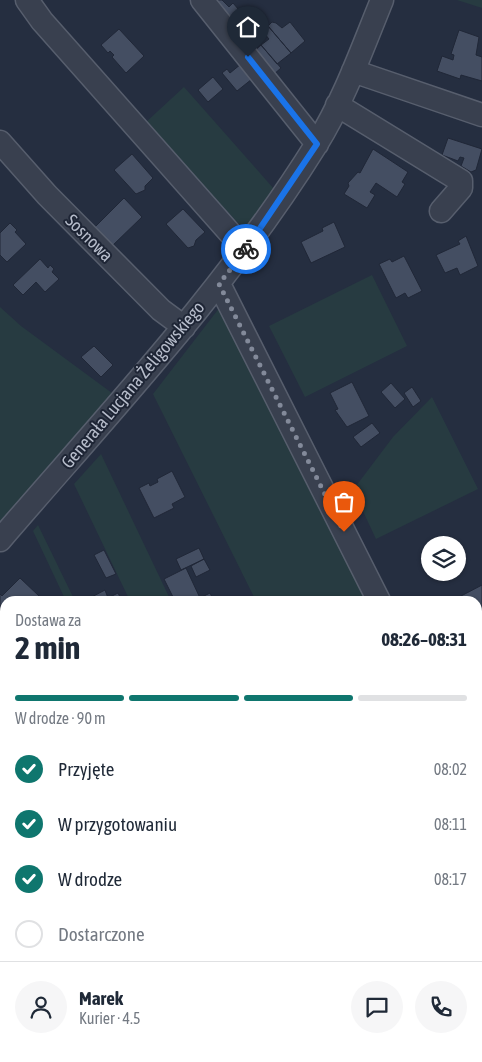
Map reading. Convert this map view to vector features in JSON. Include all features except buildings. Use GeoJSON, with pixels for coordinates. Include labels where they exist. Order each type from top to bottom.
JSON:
{"type":"FeatureCollection","features":[{"type":"Feature","properties":{"kind":"street"},"geometry":{"type":"LineString","coordinates":[[27,0],[42,21],[245,250]]}},
{"type":"Feature","properties":{"kind":"street"},"geometry":{"type":"LineString","coordinates":[[202,0],[317,144]]}},
{"type":"Feature","properties":{"kind":"street","name":"Generała Lucjana Żeligowskiego"},"geometry":{"type":"LineString","coordinates":[[0,540],[184,327],[245,250],[317,144],[354,71],[382,0]]}},
{"type":"Feature","properties":{"kind":"street"},"geometry":{"type":"LineString","coordinates":[[354,71],[482,115]]}},
{"type":"Feature","properties":{"kind":"street"},"geometry":{"type":"LineString","coordinates":[[337,105],[462,181],[461,188],[441,211]]}},
{"type":"Feature","properties":{"kind":"street","name":"Sosnowa"},"geometry":{"type":"LineString","coordinates":[[0,142],[47,195],[161,310],[184,327]]}},
{"type":"Feature","properties":{"kind":"street"},"geometry":{"type":"LineString","coordinates":[[219,284],[376,596]]}},
{"type":"Feature","properties":{"kind":"shaded area"},"geometry":{"type":"Polygon","coordinates":[[[457,0],[482,0],[482,8],[457,0]]]}},
{"type":"Feature","properties":{"kind":"shaded area"},"geometry":{"type":"Polygon","coordinates":[[[184,87],[274,189],[248,224],[239,224],[145,123],[184,87]]]}},
{"type":"Feature","properties":{"kind":"shaded area"},"geometry":{"type":"Polygon","coordinates":[[[372,275],[407,346],[305,397],[269,326],[372,275]]]}},
{"type":"Feature","properties":{"kind":"shaded area"},"geometry":{"type":"Polygon","coordinates":[[[0,307],[21,326],[116,396],[0,530],[0,307]]]}},
{"type":"Feature","properties":{"kind":"shaded area"},"geometry":{"type":"Polygon","coordinates":[[[220,307],[367,596],[254,596],[153,394],[220,307]]]}},
{"type":"Feature","properties":{"kind":"shaded area"},"geometry":{"type":"Polygon","coordinates":[[[432,397],[478,489],[376,539],[353,490],[393,437],[432,397]]]}},
{"type":"Feature","properties":{"kind":"shaded area"},"geometry":{"type":"Polygon","coordinates":[[[101,454],[169,596],[128,596],[74,484],[101,454]]]}},
{"type":"Feature","properties":{"kind":"shaded area"},"geometry":{"type":"Polygon","coordinates":[[[38,525],[73,596],[64,596],[33,531],[38,525]]]}},
{"type":"Feature","properties":{"kind":"way so far"},"geometry":{"type":"LineString","coordinates":[[246,249],[219,284],[344,532]]}},
{"type":"Feature","properties":{"kind":"route"},"geometry":{"type":"LineString","coordinates":[[246,249],[317,144],[248,57]]}}]}
